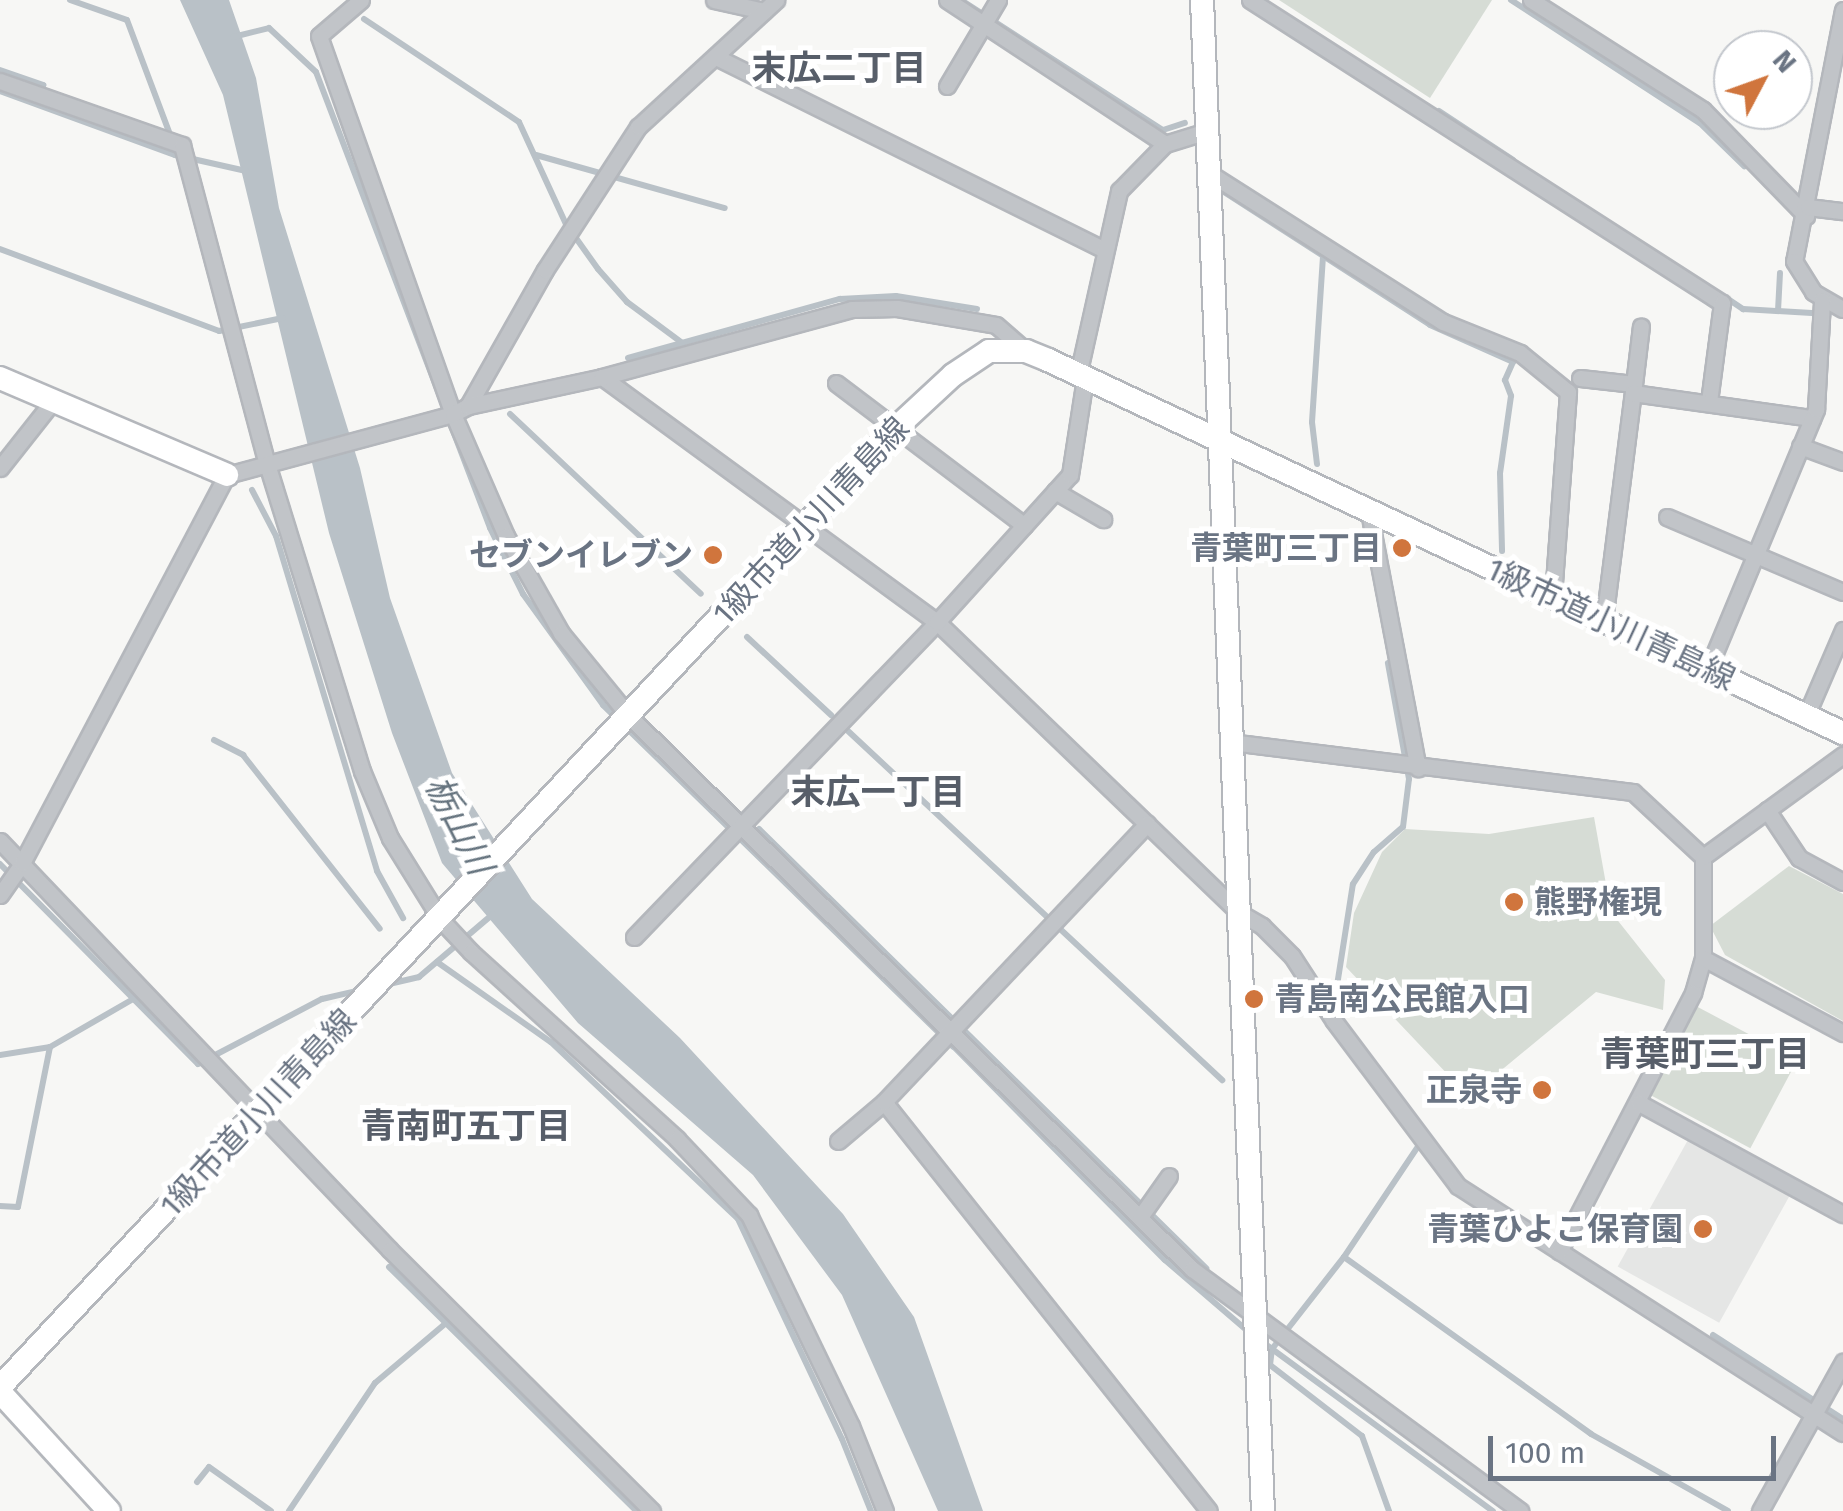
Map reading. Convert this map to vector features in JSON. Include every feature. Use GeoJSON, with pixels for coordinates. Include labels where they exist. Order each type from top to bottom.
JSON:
{"type":"FeatureCollection","features":[{"type":"Feature","properties":{"kind":"street"},"geometry":{"type":"LineString","coordinates":[[361,0],[319,36],[453,414],[533,590],[560,633],[628,716],[737,833],[1192,1269],[1514,1509]]}},
{"type":"Feature","properties":{"kind":"street"},"geometry":{"type":"LineString","coordinates":[[714,0],[770,6]]}},
{"type":"Feature","properties":{"kind":"street"},"geometry":{"type":"LineString","coordinates":[[948,0],[990,14],[1165,144]]}},
{"type":"Feature","properties":{"kind":"street"},"geometry":{"type":"LineString","coordinates":[[1202,0],[1263,1511]]}},
{"type":"Feature","properties":{"kind":"street"},"geometry":{"type":"LineString","coordinates":[[1250,0],[1722,303],[1708,402]]}},
{"type":"Feature","properties":{"kind":"street"},"geometry":{"type":"LineString","coordinates":[[1532,0],[1702,110],[1807,212],[1843,211]]}},
{"type":"Feature","properties":{"kind":"street"},"geometry":{"type":"LineString","coordinates":[[468,406],[544,270],[638,127],[770,6]]}},
{"type":"Feature","properties":{"kind":"street"},"geometry":{"type":"LineString","coordinates":[[1843,10],[1807,212],[1794,261],[1822,300],[1843,308]]}},
{"type":"Feature","properties":{"kind":"street"},"geometry":{"type":"LineString","coordinates":[[947,86],[990,14]]}},
{"type":"Feature","properties":{"kind":"street"},"geometry":{"type":"LineString","coordinates":[[716,57],[1105,250]]}},
{"type":"Feature","properties":{"kind":"street"},"geometry":{"type":"LineString","coordinates":[[0,81],[182,145],[362,770],[390,838],[471,952],[677,1139],[749,1215],[851,1426],[884,1511]]}},
{"type":"Feature","properties":{"kind":"street"},"geometry":{"type":"LineString","coordinates":[[634,937],[937,622],[1070,474],[1081,377],[1119,191],[1165,144],[1208,131]]}},
{"type":"Feature","properties":{"kind":"street"},"geometry":{"type":"LineString","coordinates":[[1209,173],[1443,322],[1520,353],[1568,392],[1554,598]]}},
{"type":"Feature","properties":{"kind":"street"},"geometry":{"type":"LineString","coordinates":[[1708,669],[1812,418],[1822,300]]}},
{"type":"Feature","properties":{"kind":"street"},"geometry":{"type":"LineString","coordinates":[[0,378],[227,475],[453,414],[468,406],[602,376],[852,308],[897,308],[996,325],[1026,351]]}},
{"type":"Feature","properties":{"kind":"street"},"geometry":{"type":"LineString","coordinates":[[1604,621],[1641,326]]}},
{"type":"Feature","properties":{"kind":"street","name":"1級市道小川青島線"},"geometry":{"type":"LineString","coordinates":[[0,1389],[394,967],[448,920],[528,822],[898,426],[953,375],[989,351],[1026,351],[1843,733]]}},
{"type":"Feature","properties":{"kind":"street"},"geometry":{"type":"LineString","coordinates":[[602,376],[937,622],[1238,912],[1262,926],[1292,956],[1334,1021],[1458,1186],[1843,1433]]}},
{"type":"Feature","properties":{"kind":"street"},"geometry":{"type":"LineString","coordinates":[[1580,378],[1812,418]]}},
{"type":"Feature","properties":{"kind":"street"},"geometry":{"type":"LineString","coordinates":[[836,383],[898,426],[1024,525]]}},
{"type":"Feature","properties":{"kind":"street"},"geometry":{"type":"LineString","coordinates":[[0,468],[53,401]]}},
{"type":"Feature","properties":{"kind":"street"},"geometry":{"type":"LineString","coordinates":[[1800,446],[1843,462]]}},
{"type":"Feature","properties":{"kind":"street"},"geometry":{"type":"LineString","coordinates":[[0,895],[22,863],[227,475]]}},
{"type":"Feature","properties":{"kind":"street"},"geometry":{"type":"LineString","coordinates":[[1055,491],[1103,520]]}},
{"type":"Feature","properties":{"kind":"street"},"geometry":{"type":"LineString","coordinates":[[1370,512],[1418,768]]}},
{"type":"Feature","properties":{"kind":"street"},"geometry":{"type":"LineString","coordinates":[[1667,517],[1757,552],[1843,592]]}},
{"type":"Feature","properties":{"kind":"street"},"geometry":{"type":"LineString","coordinates":[[1806,716],[1843,630]]}},
{"type":"Feature","properties":{"kind":"street"},"geometry":{"type":"LineString","coordinates":[[1231,742],[1633,792],[1703,857],[1703,958],[1693,993],[1640,1103],[1559,1251]]}},
{"type":"Feature","properties":{"kind":"street"},"geometry":{"type":"LineString","coordinates":[[1703,857],[1843,755]]}},
{"type":"Feature","properties":{"kind":"street"},"geometry":{"type":"LineString","coordinates":[[1767,810],[1798,858],[1843,882]]}},
{"type":"Feature","properties":{"kind":"street"},"geometry":{"type":"LineString","coordinates":[[838,1141],[884,1102],[1147,824]]}},
{"type":"Feature","properties":{"kind":"street"},"geometry":{"type":"LineString","coordinates":[[0,842],[201,1047],[390,1250],[652,1511]]}},
{"type":"Feature","properties":{"kind":"street"},"geometry":{"type":"LineString","coordinates":[[1703,958],[1843,1033]]}},
{"type":"Feature","properties":{"kind":"street"},"geometry":{"type":"LineString","coordinates":[[884,1102],[1209,1511]]}},
{"type":"Feature","properties":{"kind":"street"},"geometry":{"type":"LineString","coordinates":[[1640,1103],[1843,1214]]}},
{"type":"Feature","properties":{"kind":"street"},"geometry":{"type":"LineString","coordinates":[[1140,1217],[1158,1197],[1169,1176]]}},
{"type":"Feature","properties":{"kind":"street"},"geometry":{"type":"LineString","coordinates":[[1760,1511],[1843,1362]]}},
{"type":"Feature","properties":{"kind":"street"},"geometry":{"type":"LineString","coordinates":[[0,1389],[109,1511]]}},
{"type":"Feature","properties":{"kind":"shaded area"},"geometry":{"type":"Polygon","coordinates":[[[1279,0],[1492,0],[1430,98],[1279,0]]]}},
{"type":"Feature","properties":{"kind":"shaded area"},"geometry":{"type":"Polygon","coordinates":[[[1594,817],[1611,912],[1665,980],[1663,1010],[1596,992],[1469,1097],[1346,967],[1354,913],[1382,852],[1405,829],[1489,834],[1594,817]]]}},
{"type":"Feature","properties":{"kind":"shaded area"},"geometry":{"type":"Polygon","coordinates":[[[1789,866],[1843,894],[1843,1021],[1725,955],[1710,926],[1789,866]]]}},
{"type":"Feature","properties":{"kind":"shaded area"},"geometry":{"type":"Polygon","coordinates":[[[1694,1005],[1797,1060],[1750,1148],[1647,1093],[1694,1005]]]}},
{"type":"Feature","properties":{"kind":"shaded area","name":"青葉ひよこ保育園"},"geometry":{"type":"Polygon","coordinates":[[[1689,1138],[1790,1194],[1719,1323],[1618,1267],[1689,1138]]]}},
{"type":"Feature","properties":{"kind":"water","name":"栃山川"},"geometry":{"type":"Polygon","coordinates":[[[180,0],[229,0],[256,78],[279,208],[360,468],[390,598],[452,773],[532,899],[680,1038],[843,1214],[914,1317],[983,1511],[938,1511],[842,1295],[753,1175],[578,1023],[442,863],[392,733],[329,533],[223,95],[180,0]]]}},
{"type":"Feature","properties":{"kind":"waterway"},"geometry":{"type":"LineString","coordinates":[[70,0],[127,20],[169,132]]}},
{"type":"Feature","properties":{"kind":"waterway"},"geometry":{"type":"LineString","coordinates":[[961,0],[1163,130],[1185,123]]}},
{"type":"Feature","properties":{"kind":"waterway"},"geometry":{"type":"LineString","coordinates":[[1511,0],[1700,123],[1744,166]]}},
{"type":"Feature","properties":{"kind":"waterway"},"geometry":{"type":"LineString","coordinates":[[364,19],[519,122],[566,224],[598,269],[627,302],[681,342]]}},
{"type":"Feature","properties":{"kind":"waterway"},"geometry":{"type":"LineString","coordinates":[[233,37],[269,28],[316,72],[490,528],[523,594],[603,705],[953,1046],[1165,1260],[1250,1333]]}},
{"type":"Feature","properties":{"kind":"waterway"},"geometry":{"type":"LineString","coordinates":[[0,70],[43,85],[40,93]]}},
{"type":"Feature","properties":{"kind":"waterway"},"geometry":{"type":"LineString","coordinates":[[0,91],[175,155],[246,171]]}},
{"type":"Feature","properties":{"kind":"waterway"},"geometry":{"type":"LineString","coordinates":[[1439,111],[1513,160]]}},
{"type":"Feature","properties":{"kind":"waterway"},"geometry":{"type":"LineString","coordinates":[[536,155],[725,208]]}},
{"type":"Feature","properties":{"kind":"waterway"},"geometry":{"type":"LineString","coordinates":[[1224,192],[1430,325],[1513,362],[1505,380],[1511,396],[1500,473],[1502,551]]}},
{"type":"Feature","properties":{"kind":"waterway"},"geometry":{"type":"LineString","coordinates":[[0,249],[219,331],[283,318]]}},
{"type":"Feature","properties":{"kind":"waterway"},"geometry":{"type":"LineString","coordinates":[[1317,464],[1312,422],[1323,256]]}},
{"type":"Feature","properties":{"kind":"waterway"},"geometry":{"type":"LineString","coordinates":[[1778,311],[1780,273]]}},
{"type":"Feature","properties":{"kind":"waterway"},"geometry":{"type":"LineString","coordinates":[[628,358],[840,299],[896,296],[977,309]]}},
{"type":"Feature","properties":{"kind":"waterway"},"geometry":{"type":"LineString","coordinates":[[1725,297],[1743,309],[1812,313]]}},
{"type":"Feature","properties":{"kind":"waterway"},"geometry":{"type":"LineString","coordinates":[[510,414],[701,594]]}},
{"type":"Feature","properties":{"kind":"waterway"},"geometry":{"type":"LineString","coordinates":[[252,490],[276,536],[377,871],[403,918]]}},
{"type":"Feature","properties":{"kind":"waterway"},"geometry":{"type":"LineString","coordinates":[[747,637],[831,715]]}},
{"type":"Feature","properties":{"kind":"waterway"},"geometry":{"type":"LineString","coordinates":[[1336,992],[1353,884],[1374,852],[1403,827],[1409,779],[1388,663]]}},
{"type":"Feature","properties":{"kind":"waterway"},"geometry":{"type":"LineString","coordinates":[[848,731],[1222,1080]]}},
{"type":"Feature","properties":{"kind":"waterway"},"geometry":{"type":"LineString","coordinates":[[214,740],[243,755],[380,929]]}},
{"type":"Feature","properties":{"kind":"waterway"},"geometry":{"type":"LineString","coordinates":[[759,829],[1206,1268]]}},
{"type":"Feature","properties":{"kind":"waterway"},"geometry":{"type":"LineString","coordinates":[[0,864],[198,1064],[322,999],[358,991]]}},
{"type":"Feature","properties":{"kind":"waterway"},"geometry":{"type":"LineString","coordinates":[[389,984],[419,977],[493,914]]}},
{"type":"Feature","properties":{"kind":"waterway"},"geometry":{"type":"LineString","coordinates":[[437,962],[551,1042],[738,1219],[842,1439],[871,1511]]}},
{"type":"Feature","properties":{"kind":"waterway"},"geometry":{"type":"LineString","coordinates":[[0,1055],[50,1047],[133,999]]}},
{"type":"Feature","properties":{"kind":"waterway"},"geometry":{"type":"LineString","coordinates":[[0,1206],[18,1207],[50,1047]]}},
{"type":"Feature","properties":{"kind":"waterway"},"geometry":{"type":"LineString","coordinates":[[1389,1511],[1362,1436],[1270,1365],[1272,1349],[1344,1257],[1417,1148]]}},
{"type":"Feature","properties":{"kind":"waterway"},"geometry":{"type":"LineString","coordinates":[[1344,1257],[1591,1434],[1728,1511]]}},
{"type":"Feature","properties":{"kind":"waterway"},"geometry":{"type":"LineString","coordinates":[[389,1267],[636,1511]]}},
{"type":"Feature","properties":{"kind":"waterway"},"geometry":{"type":"LineString","coordinates":[[289,1511],[375,1383],[446,1323]]}},
{"type":"Feature","properties":{"kind":"waterway"},"geometry":{"type":"LineString","coordinates":[[1713,1335],[1843,1419]]}},
{"type":"Feature","properties":{"kind":"waterway"},"geometry":{"type":"LineString","coordinates":[[1264,1343],[1493,1511]]}},
{"type":"Feature","properties":{"kind":"waterway"},"geometry":{"type":"LineString","coordinates":[[197,1482],[209,1467],[271,1511]]}},
{"type":"Feature","properties":{"kind":"place","name":"青葉町三丁目"},"geometry":{"type":"Point","coordinates":[1402,548]}},
{"type":"Feature","properties":{"kind":"place","name":"セブンイレブン"},"geometry":{"type":"Point","coordinates":[713,555]}},
{"type":"Feature","properties":{"kind":"place","name":"熊野権現"},"geometry":{"type":"Point","coordinates":[1514,902]}},
{"type":"Feature","properties":{"kind":"place","name":"青島南公民館入口"},"geometry":{"type":"Point","coordinates":[1254,999]}},
{"type":"Feature","properties":{"kind":"place","name":"正泉寺"},"geometry":{"type":"Point","coordinates":[1542,1090]}},
{"type":"Feature","properties":{"kind":"place","name":"青葉ひよこ保育園"},"geometry":{"type":"Point","coordinates":[1703,1229]}},
{"type":"Feature","properties":{"kind":"district","name":"末広二丁目"},"geometry":{"type":"Point","coordinates":[839,68]}},
{"type":"Feature","properties":{"kind":"district","name":"末広一丁目"},"geometry":{"type":"Point","coordinates":[878,792]}},
{"type":"Feature","properties":{"kind":"district","name":"青葉町三丁目"},"geometry":{"type":"Point","coordinates":[1705,1054]}},
{"type":"Feature","properties":{"kind":"district","name":"青南町五丁目"},"geometry":{"type":"Point","coordinates":[466,1126]}}]}
